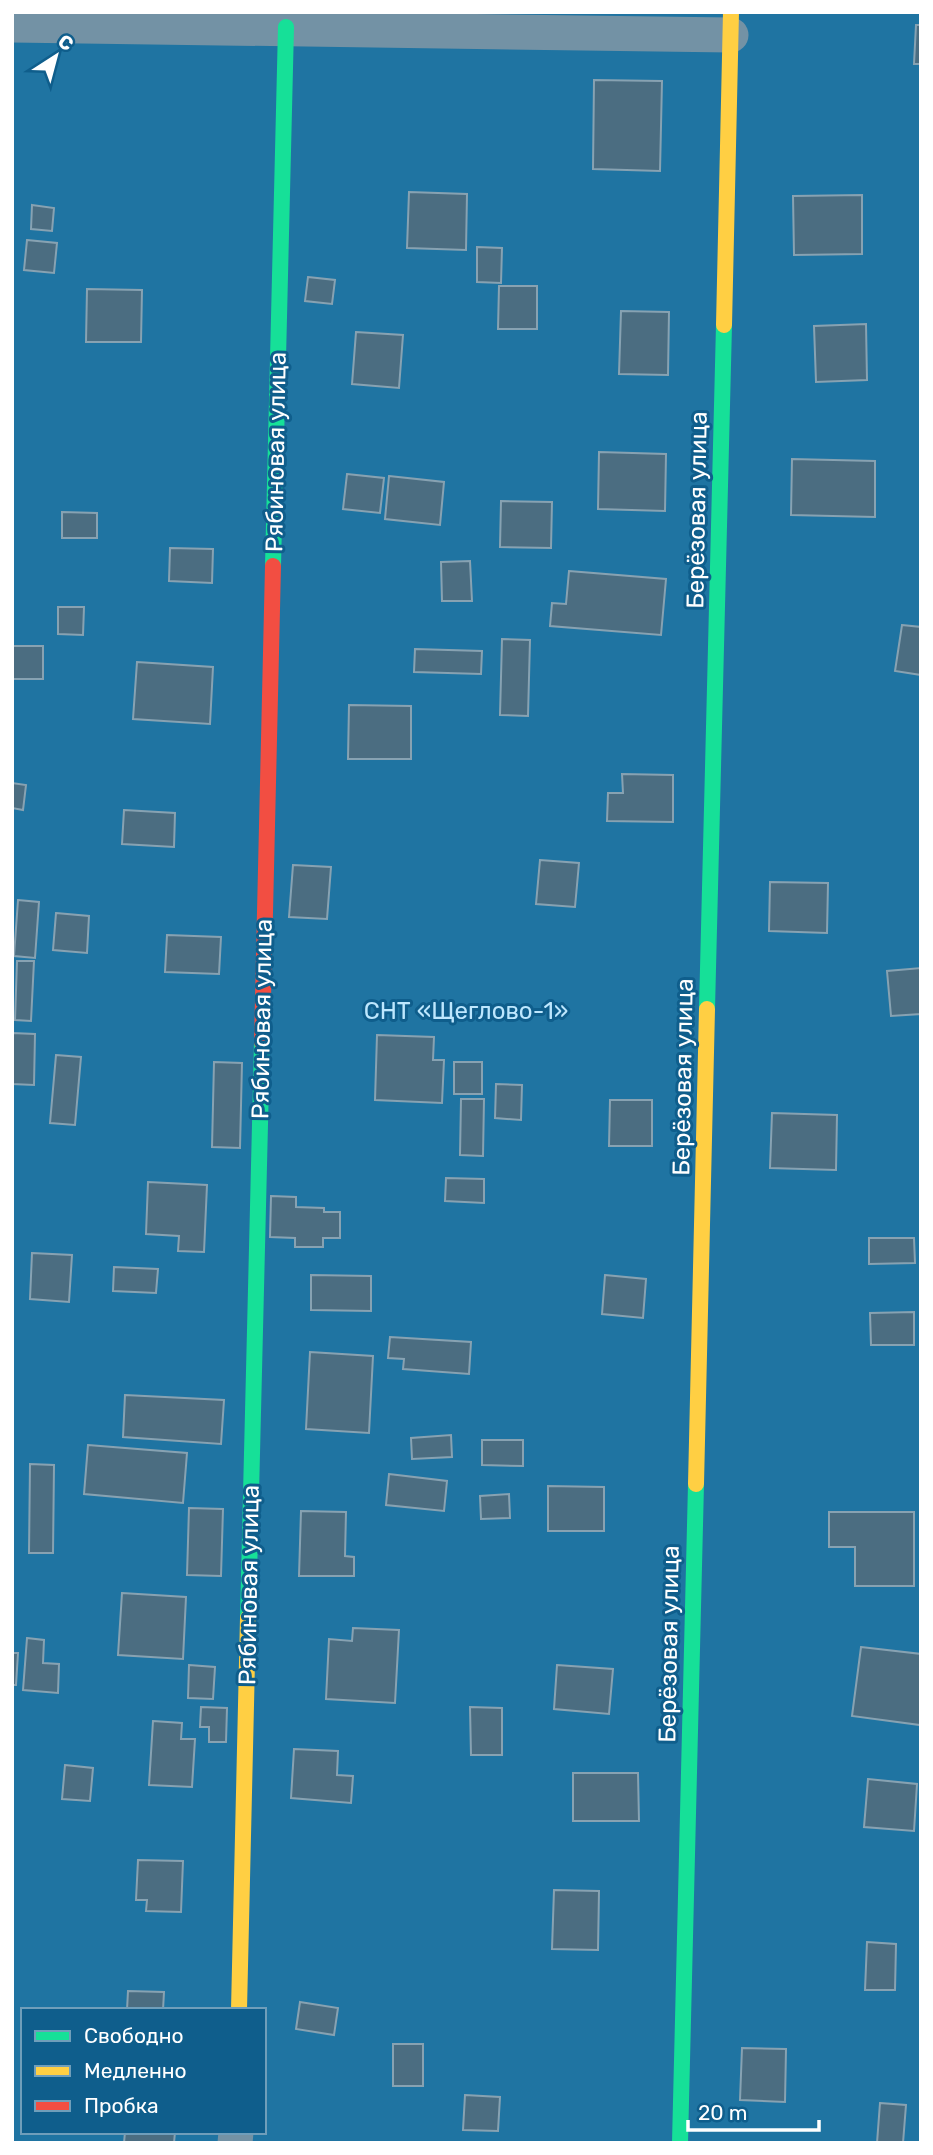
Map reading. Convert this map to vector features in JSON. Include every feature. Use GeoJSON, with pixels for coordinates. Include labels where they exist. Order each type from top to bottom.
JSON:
{"type":"FeatureCollection","features":[{"type":"Feature","properties":{"kind":"street"},"geometry":{"type":"LineString","coordinates":[[12,25],[286,27],[731,24]]}},
{"type":"Feature","properties":{"kind":"street","name":"Берёзовая улица"},"geometry":{"type":"LineString","coordinates":[[680,2143],[731,24]]}},
{"type":"Feature","properties":{"kind":"street","name":"Рябиновая улица"},"geometry":{"type":"LineString","coordinates":[[239,2008],[286,27]]}},
{"type":"Feature","properties":{"kind":"green space","name":"СНТ «Щеглово-1»"},"geometry":{"type":"Polygon","coordinates":[[[12,12],[921,12],[921,2143],[12,2143],[12,12]]]}},
{"type":"Feature","properties":{"kind":"building"},"geometry":{"type":"Polygon","coordinates":[[[916,25],[921,25],[921,64],[914,64],[916,25]]]}},
{"type":"Feature","properties":{"kind":"building"},"geometry":{"type":"Polygon","coordinates":[[[594,80],[662,81],[660,171],[593,169],[594,80]]]}},
{"type":"Feature","properties":{"kind":"building"},"geometry":{"type":"Polygon","coordinates":[[[409,192],[467,194],[466,250],[407,248],[409,192]]]}},
{"type":"Feature","properties":{"kind":"building"},"geometry":{"type":"Polygon","coordinates":[[[862,195],[862,254],[794,255],[793,196],[862,195]]]}},
{"type":"Feature","properties":{"kind":"building"},"geometry":{"type":"Polygon","coordinates":[[[32,205],[54,208],[52,231],[31,229],[32,205]]]}},
{"type":"Feature","properties":{"kind":"building"},"geometry":{"type":"Polygon","coordinates":[[[27,240],[57,243],[54,273],[24,270],[27,240]]]}},
{"type":"Feature","properties":{"kind":"building"},"geometry":{"type":"Polygon","coordinates":[[[477,247],[502,248],[501,283],[477,282],[477,247]]]}},
{"type":"Feature","properties":{"kind":"building"},"geometry":{"type":"Polygon","coordinates":[[[308,277],[335,280],[332,304],[305,301],[308,277]]]}},
{"type":"Feature","properties":{"kind":"building"},"geometry":{"type":"Polygon","coordinates":[[[499,286],[537,286],[537,329],[498,329],[499,286]]]}},
{"type":"Feature","properties":{"kind":"building"},"geometry":{"type":"Polygon","coordinates":[[[87,289],[142,290],[141,342],[86,342],[87,289]]]}},
{"type":"Feature","properties":{"kind":"building"},"geometry":{"type":"Polygon","coordinates":[[[621,311],[669,312],[668,375],[619,374],[621,311]]]}},
{"type":"Feature","properties":{"kind":"building"},"geometry":{"type":"Polygon","coordinates":[[[866,324],[867,380],[816,382],[814,326],[866,324]]]}},
{"type":"Feature","properties":{"kind":"building"},"geometry":{"type":"Polygon","coordinates":[[[356,332],[403,335],[399,388],[352,384],[356,332]]]}},
{"type":"Feature","properties":{"kind":"building"},"geometry":{"type":"Polygon","coordinates":[[[599,452],[666,454],[665,511],[598,509],[599,452]]]}},
{"type":"Feature","properties":{"kind":"building"},"geometry":{"type":"Polygon","coordinates":[[[792,459],[875,461],[875,517],[791,515],[792,459]]]}},
{"type":"Feature","properties":{"kind":"building"},"geometry":{"type":"Polygon","coordinates":[[[347,474],[384,478],[380,513],[343,509],[347,474]]]}},
{"type":"Feature","properties":{"kind":"building"},"geometry":{"type":"Polygon","coordinates":[[[389,476],[444,482],[440,525],[385,519],[389,476]]]}},
{"type":"Feature","properties":{"kind":"building"},"geometry":{"type":"Polygon","coordinates":[[[501,501],[552,502],[551,548],[500,547],[501,501]]]}},
{"type":"Feature","properties":{"kind":"building"},"geometry":{"type":"Polygon","coordinates":[[[62,512],[97,513],[97,538],[62,538],[62,512]]]}},
{"type":"Feature","properties":{"kind":"building"},"geometry":{"type":"Polygon","coordinates":[[[170,548],[213,549],[212,583],[169,581],[170,548]]]}},
{"type":"Feature","properties":{"kind":"building"},"geometry":{"type":"Polygon","coordinates":[[[470,561],[472,601],[442,601],[441,562],[470,561]]]}},
{"type":"Feature","properties":{"kind":"building"},"geometry":{"type":"Polygon","coordinates":[[[569,571],[666,579],[661,635],[550,626],[552,603],[566,604],[569,571]]]}},
{"type":"Feature","properties":{"kind":"building"},"geometry":{"type":"Polygon","coordinates":[[[58,607],[84,607],[83,635],[58,634],[58,607]]]}},
{"type":"Feature","properties":{"kind":"building"},"geometry":{"type":"Polygon","coordinates":[[[902,625],[921,627],[921,675],[895,671],[902,625]]]}},
{"type":"Feature","properties":{"kind":"building"},"geometry":{"type":"Polygon","coordinates":[[[502,639],[530,640],[528,716],[500,715],[502,639]]]}},
{"type":"Feature","properties":{"kind":"building"},"geometry":{"type":"Polygon","coordinates":[[[12,646],[43,646],[43,679],[12,679],[12,646]]]}},
{"type":"Feature","properties":{"kind":"building"},"geometry":{"type":"Polygon","coordinates":[[[415,649],[482,651],[481,674],[414,672],[415,649]]]}},
{"type":"Feature","properties":{"kind":"building"},"geometry":{"type":"Polygon","coordinates":[[[137,662],[213,667],[210,724],[133,719],[137,662]]]}},
{"type":"Feature","properties":{"kind":"building"},"geometry":{"type":"Polygon","coordinates":[[[349,705],[411,706],[411,759],[348,759],[349,705]]]}},
{"type":"Feature","properties":{"kind":"building"},"geometry":{"type":"Polygon","coordinates":[[[622,774],[673,775],[673,822],[607,821],[608,793],[623,793],[622,774]]]}},
{"type":"Feature","properties":{"kind":"building"},"geometry":{"type":"Polygon","coordinates":[[[12,783],[26,785],[23,810],[12,808],[12,783]]]}},
{"type":"Feature","properties":{"kind":"building"},"geometry":{"type":"Polygon","coordinates":[[[124,810],[175,813],[174,847],[122,844],[124,810]]]}},
{"type":"Feature","properties":{"kind":"building"},"geometry":{"type":"Polygon","coordinates":[[[540,860],[579,863],[575,907],[536,904],[540,860]]]}},
{"type":"Feature","properties":{"kind":"building"},"geometry":{"type":"Polygon","coordinates":[[[293,865],[331,867],[327,919],[289,917],[293,865]]]}},
{"type":"Feature","properties":{"kind":"building"},"geometry":{"type":"Polygon","coordinates":[[[770,882],[828,883],[827,933],[769,931],[770,882]]]}},
{"type":"Feature","properties":{"kind":"building"},"geometry":{"type":"Polygon","coordinates":[[[18,900],[39,902],[35,958],[14,956],[18,900]]]}},
{"type":"Feature","properties":{"kind":"building"},"geometry":{"type":"Polygon","coordinates":[[[56,913],[89,916],[87,953],[53,950],[56,913]]]}},
{"type":"Feature","properties":{"kind":"building"},"geometry":{"type":"Polygon","coordinates":[[[167,935],[221,937],[219,974],[165,972],[167,935]]]}},
{"type":"Feature","properties":{"kind":"building"},"geometry":{"type":"Polygon","coordinates":[[[17,961],[34,961],[31,1021],[15,1020],[17,961]]]}},
{"type":"Feature","properties":{"kind":"building"},"geometry":{"type":"Polygon","coordinates":[[[921,968],[921,1014],[891,1016],[887,971],[921,968]]]}},
{"type":"Feature","properties":{"kind":"building"},"geometry":{"type":"Polygon","coordinates":[[[12,1033],[35,1034],[34,1085],[12,1084],[12,1033]]]}},
{"type":"Feature","properties":{"kind":"building"},"geometry":{"type":"Polygon","coordinates":[[[377,1035],[434,1037],[433,1060],[444,1060],[442,1103],[375,1100],[377,1035]]]}},
{"type":"Feature","properties":{"kind":"building"},"geometry":{"type":"Polygon","coordinates":[[[56,1055],[81,1057],[75,1125],[50,1123],[56,1055]]]}},
{"type":"Feature","properties":{"kind":"building"},"geometry":{"type":"Polygon","coordinates":[[[214,1062],[242,1063],[240,1148],[212,1147],[214,1062]]]}},
{"type":"Feature","properties":{"kind":"building"},"geometry":{"type":"Polygon","coordinates":[[[454,1062],[482,1062],[482,1094],[454,1094],[454,1062]]]}},
{"type":"Feature","properties":{"kind":"building"},"geometry":{"type":"Polygon","coordinates":[[[496,1084],[522,1085],[521,1120],[495,1118],[496,1084]]]}},
{"type":"Feature","properties":{"kind":"building"},"geometry":{"type":"Polygon","coordinates":[[[461,1099],[484,1099],[483,1156],[460,1155],[461,1099]]]}},
{"type":"Feature","properties":{"kind":"building"},"geometry":{"type":"Polygon","coordinates":[[[610,1100],[652,1100],[652,1146],[609,1146],[610,1100]]]}},
{"type":"Feature","properties":{"kind":"building"},"geometry":{"type":"Polygon","coordinates":[[[772,1113],[837,1115],[836,1170],[770,1168],[772,1113]]]}},
{"type":"Feature","properties":{"kind":"building"},"geometry":{"type":"Polygon","coordinates":[[[446,1178],[484,1179],[484,1203],[445,1201],[446,1178]]]}},
{"type":"Feature","properties":{"kind":"building"},"geometry":{"type":"Polygon","coordinates":[[[148,1182],[207,1185],[204,1252],[178,1251],[179,1236],[146,1234],[148,1182]]]}},
{"type":"Feature","properties":{"kind":"building"},"geometry":{"type":"Polygon","coordinates":[[[271,1196],[296,1197],[296,1207],[324,1208],[324,1212],[340,1212],[340,1238],[323,1238],[323,1247],[295,1247],[295,1238],[270,1237],[271,1196]]]}},
{"type":"Feature","properties":{"kind":"building"},"geometry":{"type":"Polygon","coordinates":[[[869,1238],[914,1238],[915,1263],[869,1264],[869,1238]]]}},
{"type":"Feature","properties":{"kind":"building"},"geometry":{"type":"Polygon","coordinates":[[[32,1253],[72,1255],[69,1302],[30,1299],[32,1253]]]}},
{"type":"Feature","properties":{"kind":"building"},"geometry":{"type":"Polygon","coordinates":[[[114,1267],[158,1269],[156,1293],[113,1291],[114,1267]]]}},
{"type":"Feature","properties":{"kind":"building"},"geometry":{"type":"Polygon","coordinates":[[[311,1275],[371,1276],[371,1311],[311,1310],[311,1275]]]}},
{"type":"Feature","properties":{"kind":"building"},"geometry":{"type":"Polygon","coordinates":[[[605,1275],[646,1279],[643,1318],[602,1314],[605,1275]]]}},
{"type":"Feature","properties":{"kind":"building"},"geometry":{"type":"Polygon","coordinates":[[[914,1312],[914,1345],[871,1345],[870,1313],[914,1312]]]}},
{"type":"Feature","properties":{"kind":"building"},"geometry":{"type":"Polygon","coordinates":[[[390,1337],[471,1342],[469,1374],[403,1369],[404,1359],[388,1358],[390,1337]]]}},
{"type":"Feature","properties":{"kind":"building"},"geometry":{"type":"Polygon","coordinates":[[[310,1352],[373,1356],[369,1433],[306,1429],[310,1352]]]}},
{"type":"Feature","properties":{"kind":"building"},"geometry":{"type":"Polygon","coordinates":[[[125,1395],[224,1400],[221,1444],[123,1437],[125,1395]]]}},
{"type":"Feature","properties":{"kind":"building"},"geometry":{"type":"Polygon","coordinates":[[[451,1435],[452,1457],[412,1459],[411,1438],[451,1435]]]}},
{"type":"Feature","properties":{"kind":"building"},"geometry":{"type":"Polygon","coordinates":[[[482,1440],[523,1440],[523,1466],[482,1465],[482,1440]]]}},
{"type":"Feature","properties":{"kind":"building"},"geometry":{"type":"Polygon","coordinates":[[[88,1445],[187,1453],[183,1503],[84,1494],[88,1445]]]}},
{"type":"Feature","properties":{"kind":"building"},"geometry":{"type":"Polygon","coordinates":[[[30,1464],[54,1465],[53,1553],[29,1553],[30,1464]]]}},
{"type":"Feature","properties":{"kind":"building"},"geometry":{"type":"Polygon","coordinates":[[[389,1474],[447,1481],[444,1511],[386,1505],[389,1474]]]}},
{"type":"Feature","properties":{"kind":"building"},"geometry":{"type":"Polygon","coordinates":[[[548,1486],[604,1487],[604,1531],[548,1531],[548,1486]]]}},
{"type":"Feature","properties":{"kind":"building"},"geometry":{"type":"Polygon","coordinates":[[[509,1494],[510,1518],[481,1519],[480,1496],[509,1494]]]}},
{"type":"Feature","properties":{"kind":"building"},"geometry":{"type":"Polygon","coordinates":[[[189,1508],[223,1509],[221,1576],[187,1575],[189,1508]]]}},
{"type":"Feature","properties":{"kind":"building"},"geometry":{"type":"Polygon","coordinates":[[[301,1511],[346,1512],[345,1556],[354,1557],[354,1576],[299,1576],[301,1511]]]}},
{"type":"Feature","properties":{"kind":"building"},"geometry":{"type":"Polygon","coordinates":[[[829,1512],[914,1512],[914,1586],[855,1586],[855,1547],[829,1547],[829,1512]]]}},
{"type":"Feature","properties":{"kind":"building"},"geometry":{"type":"Polygon","coordinates":[[[122,1593],[186,1597],[183,1659],[118,1655],[122,1593]]]}},
{"type":"Feature","properties":{"kind":"building"},"geometry":{"type":"Polygon","coordinates":[[[353,1628],[399,1630],[395,1703],[326,1699],[329,1639],[352,1641],[353,1628]]]}},
{"type":"Feature","properties":{"kind":"building"},"geometry":{"type":"Polygon","coordinates":[[[27,1638],[44,1640],[43,1663],[59,1664],[58,1693],[23,1690],[27,1638]]]}},
{"type":"Feature","properties":{"kind":"building"},"geometry":{"type":"Polygon","coordinates":[[[861,1647],[921,1654],[920,1725],[852,1716],[861,1647]]]}},
{"type":"Feature","properties":{"kind":"building"},"geometry":{"type":"Polygon","coordinates":[[[12,1653],[18,1653],[16,1685],[12,1685],[12,1653]]]}},
{"type":"Feature","properties":{"kind":"building"},"geometry":{"type":"Polygon","coordinates":[[[189,1665],[215,1667],[213,1699],[188,1698],[189,1665]]]}},
{"type":"Feature","properties":{"kind":"building"},"geometry":{"type":"Polygon","coordinates":[[[557,1665],[613,1669],[609,1714],[554,1709],[557,1665]]]}},
{"type":"Feature","properties":{"kind":"building"},"geometry":{"type":"Polygon","coordinates":[[[201,1707],[227,1708],[226,1742],[209,1742],[209,1727],[200,1727],[201,1707]]]}},
{"type":"Feature","properties":{"kind":"building"},"geometry":{"type":"Polygon","coordinates":[[[470,1707],[502,1708],[502,1755],[471,1755],[470,1707]]]}},
{"type":"Feature","properties":{"kind":"building"},"geometry":{"type":"Polygon","coordinates":[[[153,1721],[182,1723],[181,1739],[195,1739],[192,1787],[149,1785],[153,1721]]]}},
{"type":"Feature","properties":{"kind":"building"},"geometry":{"type":"Polygon","coordinates":[[[294,1749],[338,1751],[337,1775],[353,1776],[351,1803],[291,1798],[294,1749]]]}},
{"type":"Feature","properties":{"kind":"building"},"geometry":{"type":"Polygon","coordinates":[[[65,1765],[93,1768],[90,1801],[62,1799],[65,1765]]]}},
{"type":"Feature","properties":{"kind":"building"},"geometry":{"type":"Polygon","coordinates":[[[573,1773],[638,1773],[639,1821],[573,1821],[573,1773]]]}},
{"type":"Feature","properties":{"kind":"building"},"geometry":{"type":"Polygon","coordinates":[[[868,1779],[917,1784],[914,1831],[864,1827],[868,1779]]]}},
{"type":"Feature","properties":{"kind":"building"},"geometry":{"type":"Polygon","coordinates":[[[138,1860],[183,1861],[181,1912],[146,1911],[147,1900],[136,1900],[138,1860]]]}},
{"type":"Feature","properties":{"kind":"building"},"geometry":{"type":"Polygon","coordinates":[[[554,1890],[599,1891],[598,1950],[552,1949],[554,1890]]]}},
{"type":"Feature","properties":{"kind":"building"},"geometry":{"type":"Polygon","coordinates":[[[867,1942],[896,1944],[895,1990],[865,1990],[867,1942]]]}},
{"type":"Feature","properties":{"kind":"building"},"geometry":{"type":"Polygon","coordinates":[[[128,1991],[164,1992],[163,2008],[127,2008],[128,1991]]]}},
{"type":"Feature","properties":{"kind":"building"},"geometry":{"type":"Polygon","coordinates":[[[300,2002],[338,2008],[334,2035],[296,2029],[300,2002]]]}},
{"type":"Feature","properties":{"kind":"building"},"geometry":{"type":"Polygon","coordinates":[[[393,2044],[423,2044],[423,2086],[393,2086],[393,2044]]]}},
{"type":"Feature","properties":{"kind":"building"},"geometry":{"type":"Polygon","coordinates":[[[742,2048],[786,2049],[785,2102],[740,2100],[742,2048]]]}},
{"type":"Feature","properties":{"kind":"building"},"geometry":{"type":"Polygon","coordinates":[[[465,2095],[500,2097],[498,2131],[463,2130],[465,2095]]]}},
{"type":"Feature","properties":{"kind":"building"},"geometry":{"type":"Polygon","coordinates":[[[880,2103],[906,2105],[903,2143],[877,2143],[880,2103]]]}},
{"type":"Feature","properties":{"kind":"building"},"geometry":{"type":"Polygon","coordinates":[[[125,2134],[175,2134],[174,2143],[124,2143],[125,2134]]]}},
{"type":"Feature","properties":{"kind":"traffic: fast"},"geometry":{"type":"LineString","coordinates":[[273,566],[286,27]]}},
{"type":"Feature","properties":{"kind":"traffic: fast"},"geometry":{"type":"LineString","coordinates":[[707,1009],[724,325]]}},
{"type":"Feature","properties":{"kind":"traffic: fast"},"geometry":{"type":"LineString","coordinates":[[248,1618],[262,1042]]}},
{"type":"Feature","properties":{"kind":"traffic: fast"},"geometry":{"type":"LineString","coordinates":[[680,2143],[696,1484]]}},
{"type":"Feature","properties":{"kind":"traffic: slow"},"geometry":{"type":"LineString","coordinates":[[724,325],[731,12]]}},
{"type":"Feature","properties":{"kind":"traffic: slow"},"geometry":{"type":"LineString","coordinates":[[696,1484],[707,1009]]}},
{"type":"Feature","properties":{"kind":"traffic: slow"},"geometry":{"type":"LineString","coordinates":[[239,2008],[248,1618]]}},
{"type":"Feature","properties":{"kind":"traffic: jam"},"geometry":{"type":"LineString","coordinates":[[262,1042],[273,566]]}}]}
